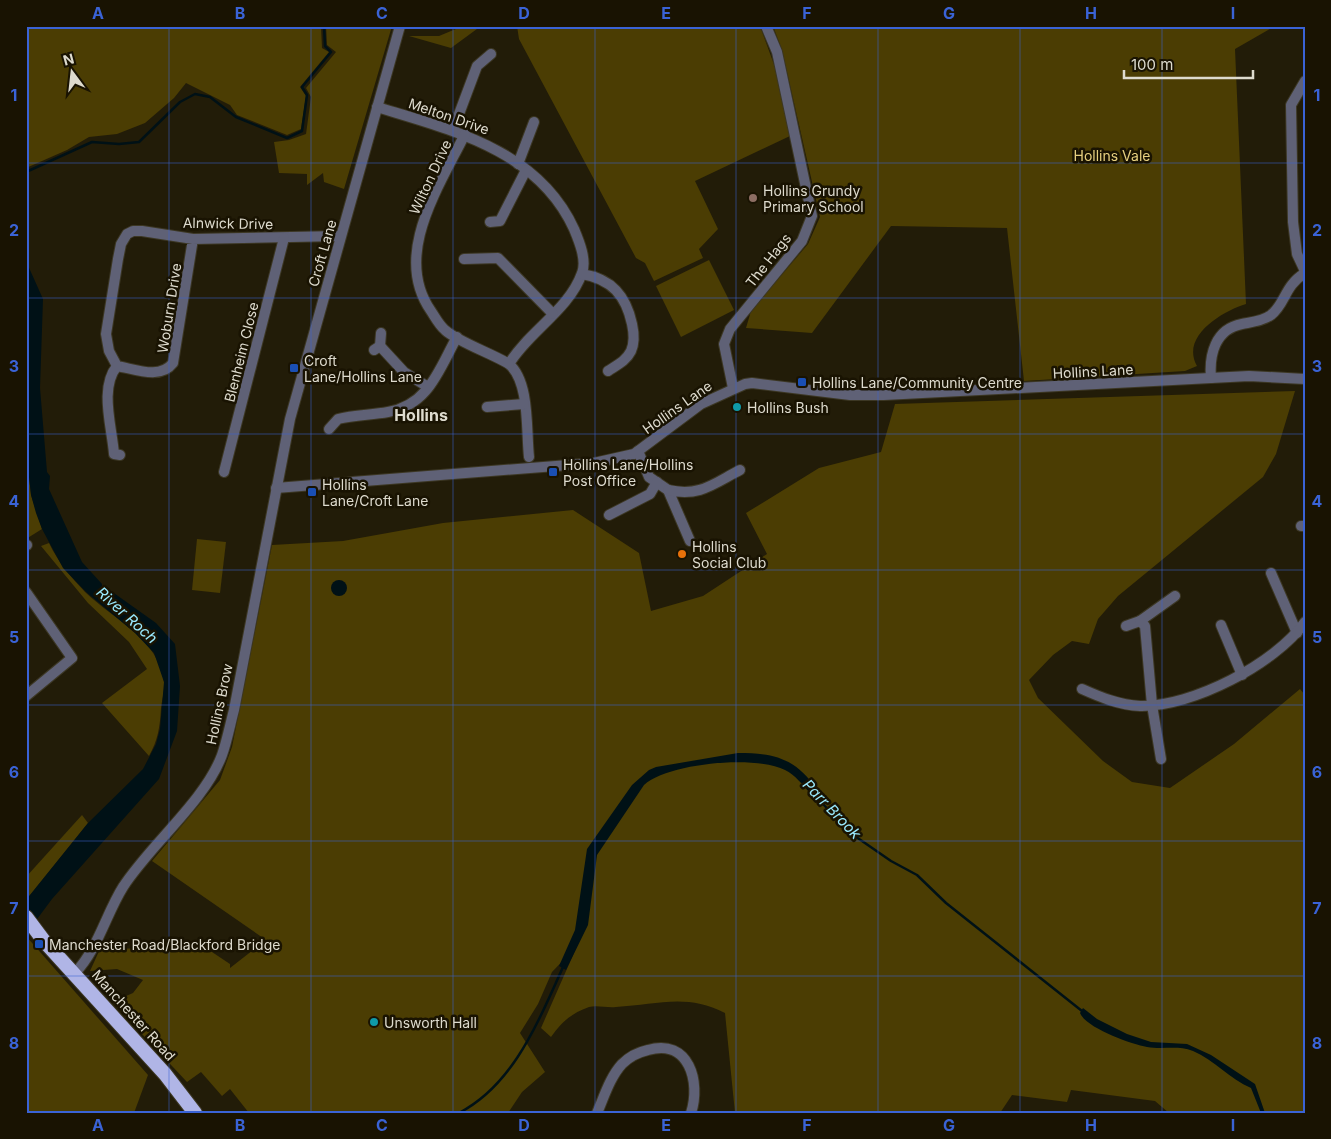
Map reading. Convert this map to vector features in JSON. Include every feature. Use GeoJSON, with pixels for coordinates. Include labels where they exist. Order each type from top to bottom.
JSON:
{"type":"FeatureCollection","features":[{"type":"Feature","properties":{"kind":"highway","name":"Manchester Road"},"geometry":{"type":"LineString","coordinates":[[26,917],[44,941],[165,1074],[195,1113]]}},
{"type":"Feature","properties":{"kind":"street","name":"Croft Lane"},"geometry":{"type":"LineString","coordinates":[[276,488],[290,419],[400,26]]}},
{"type":"Feature","properties":{"kind":"street","name":"The Hags"},"geometry":{"type":"LineString","coordinates":[[733,388],[724,344],[730,330],[802,241],[812,216],[777,52],[766,26]]}},
{"type":"Feature","properties":{"kind":"street"},"geometry":{"type":"LineString","coordinates":[[453,130],[478,66],[491,54]]}},
{"type":"Feature","properties":{"kind":"street"},"geometry":{"type":"LineString","coordinates":[[1211,378],[1210,357],[1222,334],[1239,324],[1257,321],[1271,315],[1291,284],[1305,272],[1297,254],[1293,222],[1292,105],[1305,81]]}},
{"type":"Feature","properties":{"kind":"street","name":"Melton Drive"},"geometry":{"type":"LineString","coordinates":[[377,107],[465,134],[494,147],[522,167],[556,198],[572,224],[581,250],[584,265],[582,274]]}},
{"type":"Feature","properties":{"kind":"street"},"geometry":{"type":"LineString","coordinates":[[490,222],[500,221],[522,167],[534,122]]}},
{"type":"Feature","properties":{"kind":"street","name":"Wilton Drive"},"geometry":{"type":"LineString","coordinates":[[465,134],[430,204],[422,226],[415,264],[416,280],[426,302],[444,330],[508,364]]}},
{"type":"Feature","properties":{"kind":"street","name":"Alnwick Drive"},"geometry":{"type":"LineString","coordinates":[[117,366],[109,351],[106,334],[124,230],[142,230],[193,239],[340,236]]}},
{"type":"Feature","properties":{"kind":"street","name":"Blenheim Close"},"geometry":{"type":"LineString","coordinates":[[224,472],[284,238]]}},
{"type":"Feature","properties":{"kind":"street","name":"Woburn Drive"},"geometry":{"type":"LineString","coordinates":[[117,366],[155,373],[163,372],[173,363],[193,239]]}},
{"type":"Feature","properties":{"kind":"street"},"geometry":{"type":"LineString","coordinates":[[464,259],[497,253],[553,314]]}},
{"type":"Feature","properties":{"kind":"street"},"geometry":{"type":"LineString","coordinates":[[529,457],[523,388],[518,374],[508,364],[522,345],[567,299],[582,274],[594,276],[610,284],[621,294],[628,307],[634,332],[633,344],[625,359],[608,371]]}},
{"type":"Feature","properties":{"kind":"street"},"geometry":{"type":"LineString","coordinates":[[381,333],[377,348],[404,372],[428,387]]}},
{"type":"Feature","properties":{"kind":"street"},"geometry":{"type":"LineString","coordinates":[[329,429],[338,419],[388,412],[410,406],[421,398],[457,337]]}},
{"type":"Feature","properties":{"kind":"street"},"geometry":{"type":"LineString","coordinates":[[117,366],[111,373],[108,389],[114,454],[120,455]]}},
{"type":"Feature","properties":{"kind":"street","name":"Hollins Lane"},"geometry":{"type":"LineString","coordinates":[[276,488],[594,463],[623,458],[638,451],[701,404],[733,388],[752,383],[833,393],[884,395],[1249,376],[1305,379]]}},
{"type":"Feature","properties":{"kind":"street"},"geometry":{"type":"LineString","coordinates":[[487,407],[524,404]]}},
{"type":"Feature","properties":{"kind":"street"},"geometry":{"type":"LineString","coordinates":[[638,451],[649,477],[668,490],[684,494],[698,492],[740,470]]}},
{"type":"Feature","properties":{"kind":"street"},"geometry":{"type":"LineString","coordinates":[[609,515],[650,494],[657,482]]}},
{"type":"Feature","properties":{"kind":"street","name":"Hollins Brow"},"geometry":{"type":"LineString","coordinates":[[75,973],[87,961],[109,911],[125,884],[206,785],[222,756],[234,710],[276,488]]}},
{"type":"Feature","properties":{"kind":"street"},"geometry":{"type":"LineString","coordinates":[[668,490],[690,541]]}},
{"type":"Feature","properties":{"kind":"street"},"geometry":{"type":"LineString","coordinates":[[1271,573],[1297,633]]}},
{"type":"Feature","properties":{"kind":"street"},"geometry":{"type":"LineString","coordinates":[[26,592],[72,658],[26,696]]}},
{"type":"Feature","properties":{"kind":"street"},"geometry":{"type":"LineString","coordinates":[[1126,626],[1140,621],[1176,596]]}},
{"type":"Feature","properties":{"kind":"street"},"geometry":{"type":"LineString","coordinates":[[1140,621],[1145,626],[1146,659],[1161,759]]}},
{"type":"Feature","properties":{"kind":"street"},"geometry":{"type":"LineString","coordinates":[[1082,688],[1123,704],[1152,705],[1204,691],[1242,675],[1297,633],[1305,622]]}},
{"type":"Feature","properties":{"kind":"street"},"geometry":{"type":"LineString","coordinates":[[1220,625],[1242,675]]}},
{"type":"Feature","properties":{"kind":"street"},"geometry":{"type":"LineString","coordinates":[[597,1113],[622,1064],[642,1051],[665,1048],[678,1052],[688,1062],[694,1084],[691,1113]]}},
{"type":"Feature","properties":{"kind":"green space"},"geometry":{"type":"Polygon","coordinates":[[[26,26],[321,26],[322,48],[329,52],[300,87],[306,96],[301,129],[287,135],[237,115],[230,105],[186,83],[174,98],[145,123],[117,134],[89,137],[67,150],[26,168],[26,26]]]}},
{"type":"Feature","properties":{"kind":"green space"},"geometry":{"type":"Polygon","coordinates":[[[326,26],[392,26],[344,189],[324,182],[323,173],[307,185],[307,174],[279,173],[274,142],[289,140],[306,134],[311,97],[306,88],[336,52],[327,45],[326,26]]]}},
{"type":"Feature","properties":{"kind":"green space"},"geometry":{"type":"Polygon","coordinates":[[[463,26],[481,26],[451,48],[409,36],[439,36],[463,26]]]}},
{"type":"Feature","properties":{"kind":"green space"},"geometry":{"type":"Polygon","coordinates":[[[517,26],[760,26],[776,70],[790,136],[695,181],[718,229],[699,249],[703,258],[654,281],[645,263],[636,258],[519,39],[517,26]]]}},
{"type":"Feature","properties":{"kind":"green space","name":"Hollins Vale"},"geometry":{"type":"Polygon","coordinates":[[[773,26],[1275,26],[1235,49],[1246,304],[1226,312],[1206,326],[1194,345],[1193,355],[1197,366],[1185,371],[1024,381],[1007,228],[891,226],[812,333],[746,328],[751,311],[808,244],[820,217],[782,50],[773,26]]]}},
{"type":"Feature","properties":{"kind":"green space"},"geometry":{"type":"Polygon","coordinates":[[[709,260],[734,310],[681,337],[656,286],[709,260]]]}},
{"type":"Feature","properties":{"kind":"green space"},"geometry":{"type":"Polygon","coordinates":[[[1295,391],[1276,454],[1263,477],[1118,596],[1098,619],[1089,644],[1072,641],[1053,655],[1029,680],[1038,698],[1103,761],[1132,782],[1170,788],[1234,744],[1300,689],[1305,695],[1305,1113],[1169,1113],[1155,1101],[1071,1090],[1067,1102],[1012,1095],[1000,1113],[735,1113],[725,1013],[697,1003],[684,1002],[613,1007],[592,1006],[572,1016],[551,1037],[541,1028],[577,946],[552,972],[538,1004],[520,1033],[545,1072],[522,1092],[508,1113],[249,1113],[230,1089],[222,1096],[201,1072],[187,1082],[112,1002],[133,993],[143,980],[117,969],[90,971],[100,949],[160,948],[212,952],[230,964],[230,968],[266,940],[152,861],[220,780],[232,747],[272,545],[343,541],[443,523],[573,510],[639,553],[651,611],[703,596],[767,554],[746,513],[819,468],[881,452],[895,404],[1295,391]]]}},
{"type":"Feature","properties":{"kind":"green space"},"geometry":{"type":"Polygon","coordinates":[[[26,449],[31,495],[42,529],[26,539],[26,449]]]}},
{"type":"Feature","properties":{"kind":"green space"},"geometry":{"type":"Polygon","coordinates":[[[197,539],[226,542],[220,593],[192,590],[197,539]]]}},
{"type":"Feature","properties":{"kind":"green space"},"geometry":{"type":"Polygon","coordinates":[[[49,543],[61,563],[85,592],[144,642],[160,667],[164,682],[164,692],[158,733],[149,756],[102,703],[147,669],[129,642],[88,603],[41,546],[49,543]]]}},
{"type":"Feature","properties":{"kind":"green space"},"geometry":{"type":"Polygon","coordinates":[[[82,815],[88,823],[26,900],[26,877],[82,815]]]}},
{"type":"Feature","properties":{"kind":"green space"},"geometry":{"type":"Polygon","coordinates":[[[26,936],[148,1075],[134,1113],[26,1113],[26,936]]]}},
{"type":"Feature","properties":{"kind":"water","name":"River Roch"},"geometry":{"type":"Polygon","coordinates":[[[26,261],[43,299],[40,388],[47,472],[50,476],[49,489],[82,562],[102,584],[102,589],[111,591],[156,623],[175,644],[180,686],[177,731],[159,779],[52,899],[26,934],[26,900],[88,823],[143,769],[156,744],[160,729],[164,682],[154,653],[135,633],[86,592],[63,568],[42,529],[36,513],[31,495],[26,449],[26,261]]]}},
{"type":"Feature","properties":{"kind":"water"},"geometry":{"type":"Polygon","coordinates":[[[339,580],[345,582],[347,588],[345,594],[339,596],[333,594],[331,588],[333,582],[339,580]]]}},
{"type":"Feature","properties":{"kind":"water"},"geometry":{"type":"Polygon","coordinates":[[[738,753],[763,754],[783,759],[801,771],[817,790],[810,793],[789,772],[771,765],[734,762],[672,771],[656,777],[644,785],[597,855],[588,925],[566,970],[559,966],[575,930],[587,849],[632,785],[649,770],[656,767],[738,753]]]}},
{"type":"Feature","properties":{"kind":"water"},"geometry":{"type":"Polygon","coordinates":[[[1083,1008],[1097,1019],[1127,1034],[1151,1042],[1187,1044],[1211,1055],[1255,1084],[1265,1113],[1261,1113],[1251,1088],[1236,1080],[1201,1055],[1187,1049],[1147,1047],[1120,1039],[1100,1030],[1084,1019],[1080,1013],[1083,1008]]]}},
{"type":"Feature","properties":{"kind":"waterway"},"geometry":{"type":"LineString","coordinates":[[26,172],[92,142],[119,144],[139,142],[180,102],[195,94],[210,97],[236,117],[287,138],[302,131],[307,95],[302,87],[331,52],[325,46],[324,26]]}},
{"type":"Feature","properties":{"kind":"waterway","name":"Parr Brook"},"geometry":{"type":"LineString","coordinates":[[812,788],[824,805],[849,832],[891,861],[917,875],[946,903],[1082,1011]]}},
{"type":"Feature","properties":{"kind":"waterway","name":"Parr Brook"},"geometry":{"type":"LineString","coordinates":[[459,1113],[479,1101],[510,1068],[535,1028],[564,965]]}},
{"type":"Feature","properties":{"kind":"place","name":"Hollins Grundy Primary School"},"geometry":{"type":"Point","coordinates":[753,198]}},
{"type":"Feature","properties":{"kind":"place","name":"Croft Lane/Hollins Lane"},"geometry":{"type":"Point","coordinates":[294,368]}},
{"type":"Feature","properties":{"kind":"place","name":"Hollins Lane/Community Centre"},"geometry":{"type":"Point","coordinates":[802,382]}},
{"type":"Feature","properties":{"kind":"place","name":"Hollins Bush"},"geometry":{"type":"Point","coordinates":[737,407]}},
{"type":"Feature","properties":{"kind":"place","name":"Hollins Lane/Hollins Post Office"},"geometry":{"type":"Point","coordinates":[553,472]}},
{"type":"Feature","properties":{"kind":"place","name":"Hollins Lane/Croft Lane"},"geometry":{"type":"Point","coordinates":[312,492]}},
{"type":"Feature","properties":{"kind":"place","name":"Hollins Social Club"},"geometry":{"type":"Point","coordinates":[682,554]}},
{"type":"Feature","properties":{"kind":"place","name":"Manchester Road/Blackford Bridge"},"geometry":{"type":"Point","coordinates":[39,944]}},
{"type":"Feature","properties":{"kind":"place","name":"Unsworth Hall"},"geometry":{"type":"Point","coordinates":[374,1022]}},
{"type":"Feature","properties":{"kind":"district","name":"Hollins"},"geometry":{"type":"Point","coordinates":[421,415]}}]}
